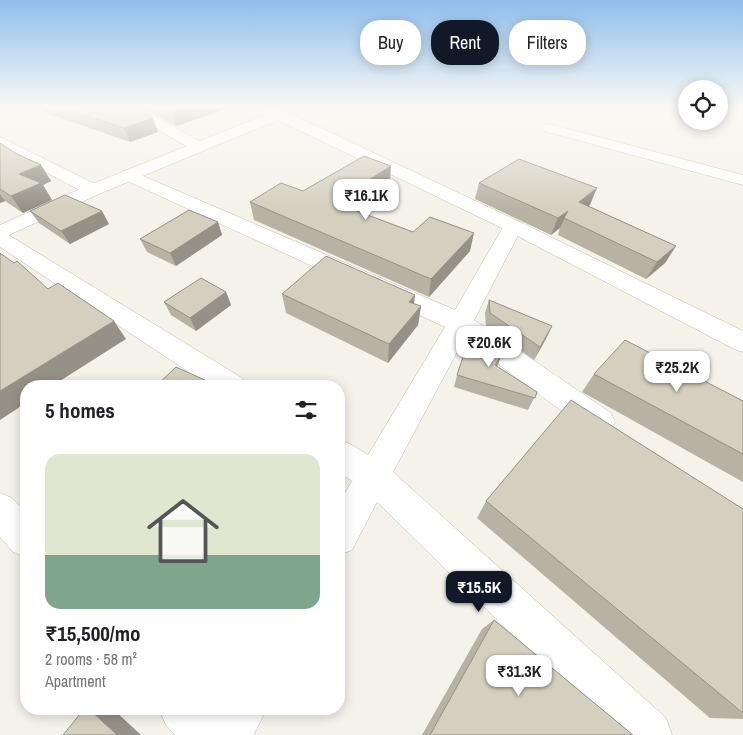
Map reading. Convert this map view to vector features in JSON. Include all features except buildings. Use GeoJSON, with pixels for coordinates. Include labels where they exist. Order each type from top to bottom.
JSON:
{"type":"FeatureCollection","features":[{"type":"Feature","properties":{"kind":"street"},"geometry":{"type":"LineString","coordinates":[[187,140],[199,147]]}},
{"type":"Feature","properties":{"kind":"street"},"geometry":{"type":"LineString","coordinates":[[0,233],[93,190],[215,140]]}},
{"type":"Feature","properties":{"kind":"street"},"geometry":{"type":"LineString","coordinates":[[334,140],[512,226],[743,342]]}},
{"type":"Feature","properties":{"kind":"street"},"geometry":{"type":"LineString","coordinates":[[596,140],[743,180]]}},
{"type":"Feature","properties":{"kind":"street"},"geometry":{"type":"LineString","coordinates":[[0,142],[93,190]]}},
{"type":"Feature","properties":{"kind":"street"},"geometry":{"type":"LineString","coordinates":[[129,176],[460,323],[544,384],[618,434]]}},
{"type":"Feature","properties":{"kind":"street"},"geometry":{"type":"LineString","coordinates":[[345,526],[460,323],[512,226]]}},
{"type":"Feature","properties":{"kind":"street"},"geometry":{"type":"LineString","coordinates":[[0,238],[223,380]]}},
{"type":"Feature","properties":{"kind":"street"},"geometry":{"type":"LineString","coordinates":[[345,458],[373,476],[649,735]]}},
{"type":"Feature","properties":{"kind":"street"},"geometry":{"type":"LineString","coordinates":[[0,510],[20,532]]}},
{"type":"Feature","properties":{"kind":"street"},"geometry":{"type":"LineString","coordinates":[[188,715],[206,735]]}},
{"type":"Feature","properties":{"kind":"street"},"geometry":{"type":"LineString","coordinates":[[228,735],[240,715]]}}]}
